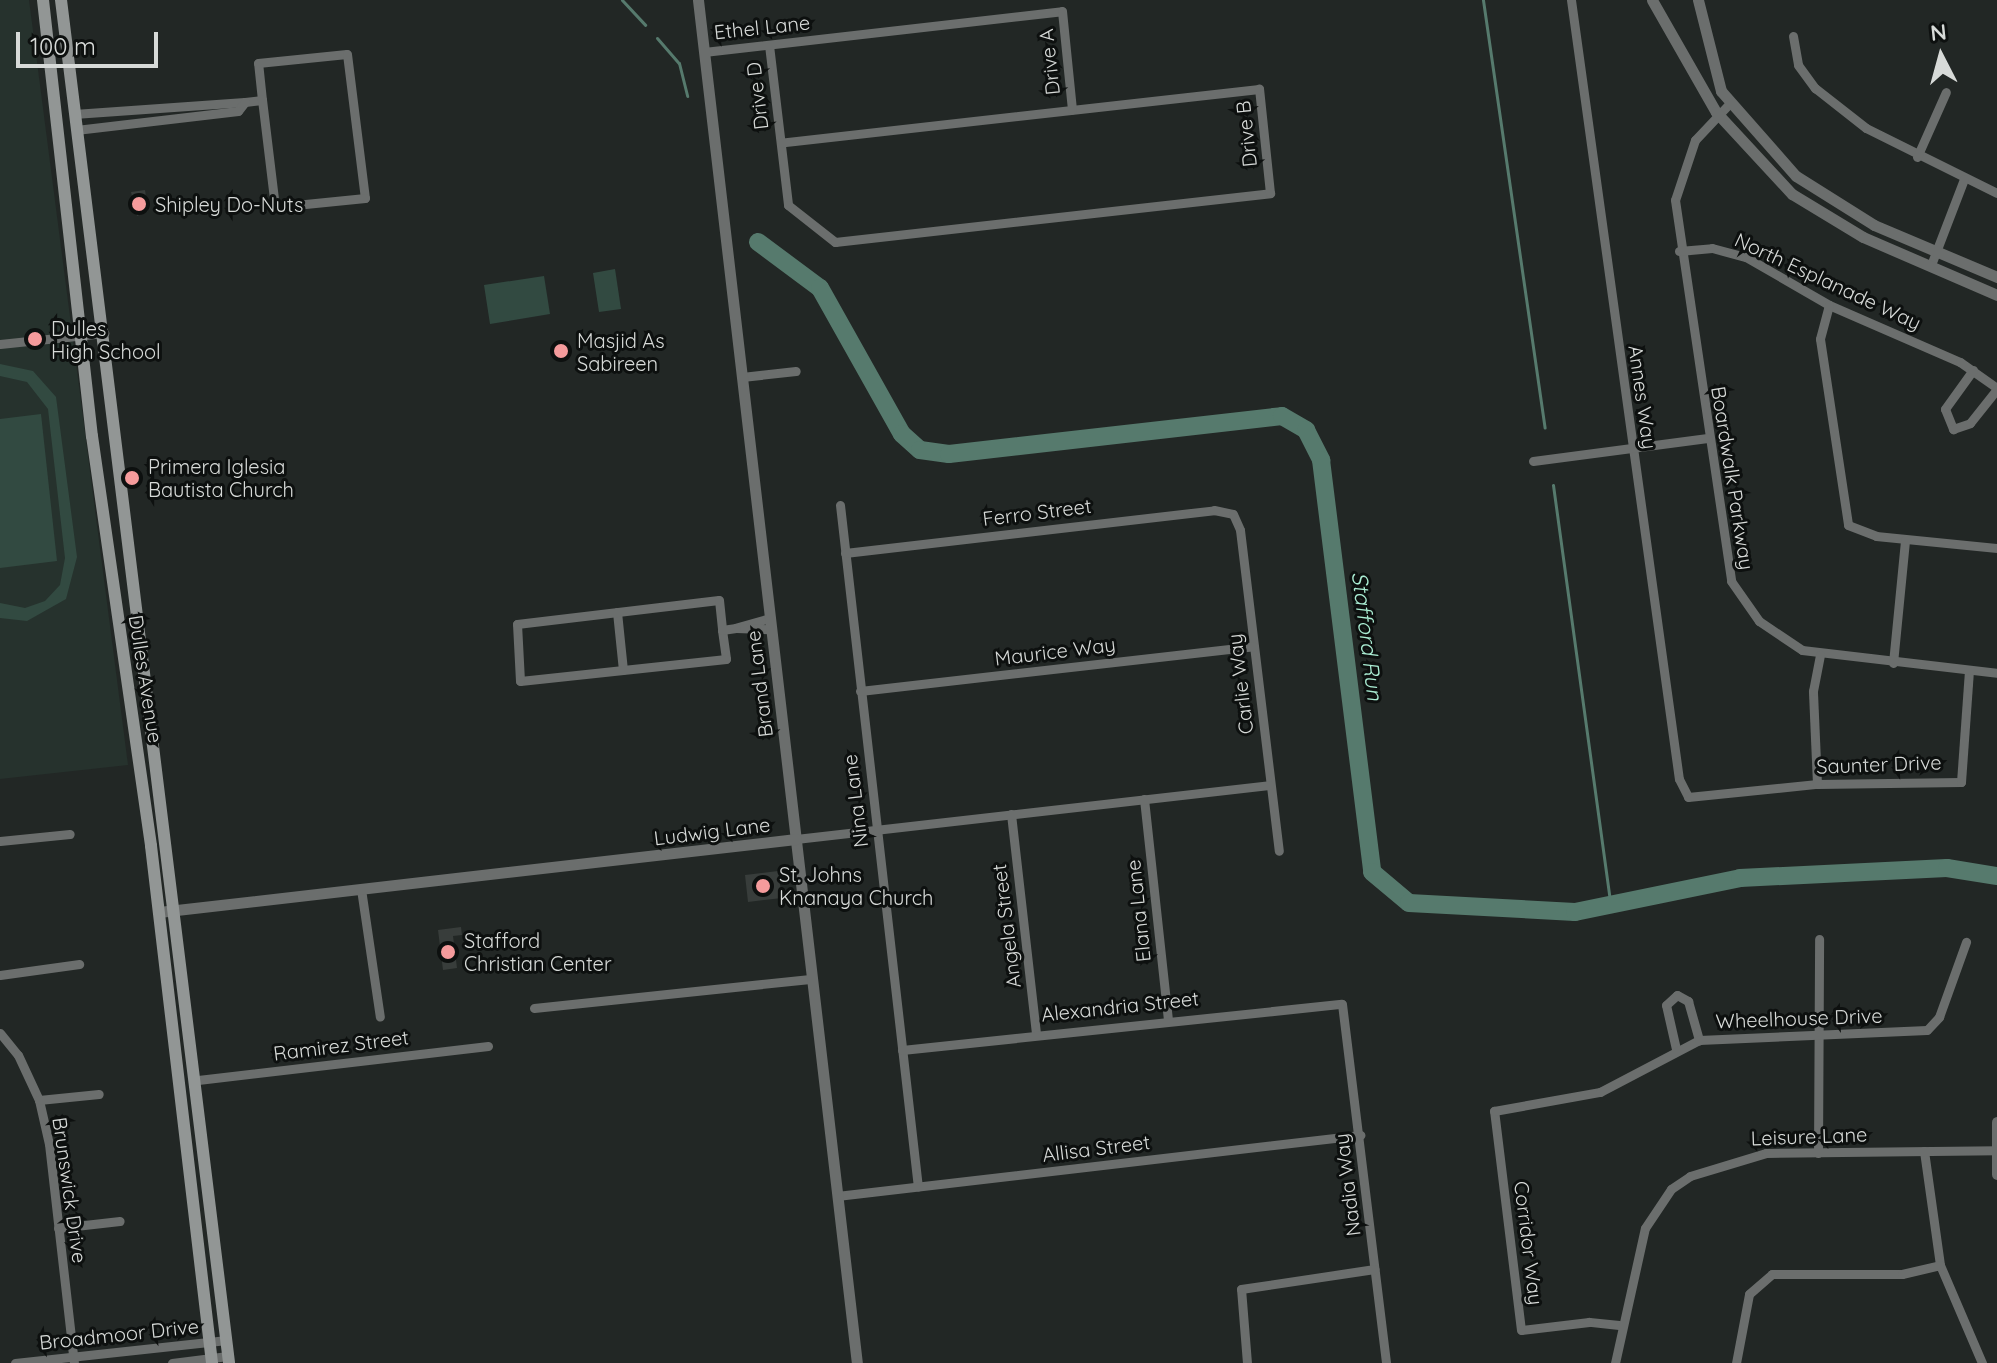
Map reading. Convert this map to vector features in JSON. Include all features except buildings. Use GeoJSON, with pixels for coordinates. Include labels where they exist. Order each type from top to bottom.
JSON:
{"type":"FeatureCollection","features":[{"type":"Feature","properties":{"kind":"main road","name":"Dulles Avenue"},"geometry":{"type":"LineString","coordinates":[[43,0],[81,335],[159,912],[212,1361]]}},
{"type":"Feature","properties":{"kind":"main road","name":"Dulles Avenue"},"geometry":{"type":"LineString","coordinates":[[61,0],[198,1080],[228,1360]]}},
{"type":"Feature","properties":{"kind":"main road"},"geometry":{"type":"LineString","coordinates":[[189,1155],[206,1153]]}},
{"type":"Feature","properties":{"kind":"street","name":"Brand Lane"},"geometry":{"type":"LineString","coordinates":[[698,0],[857,1363]]}},
{"type":"Feature","properties":{"kind":"street","name":"Annes Way"},"geometry":{"type":"LineString","coordinates":[[1571,0],[1679,779],[1688,797]]}},
{"type":"Feature","properties":{"kind":"street"},"geometry":{"type":"LineString","coordinates":[[1652,0],[1716,112],[1766,170],[1814,210],[1997,295]]}},
{"type":"Feature","properties":{"kind":"street"},"geometry":{"type":"LineString","coordinates":[[1698,0],[1713,72],[1730,103],[1773,155],[1821,195],[1997,277]]}},
{"type":"Feature","properties":{"kind":"street","name":"Ethel Lane"},"geometry":{"type":"LineString","coordinates":[[704,52],[1062,11]]}},
{"type":"Feature","properties":{"kind":"street","name":"Drive A"},"geometry":{"type":"LineString","coordinates":[[1062,11],[1072,109]]}},
{"type":"Feature","properties":{"kind":"street"},"geometry":{"type":"LineString","coordinates":[[1793,36],[1798,65],[1815,88],[1917,157],[1997,193]]}},
{"type":"Feature","properties":{"kind":"street","name":"Drive D"},"geometry":{"type":"LineString","coordinates":[[769,45],[781,143]]}},
{"type":"Feature","properties":{"kind":"street"},"geometry":{"type":"LineString","coordinates":[[347,54],[365,198],[275,207],[262,100],[258,63],[347,54]]}},
{"type":"Feature","properties":{"kind":"street","name":"Drive B"},"geometry":{"type":"LineString","coordinates":[[1259,89],[1270,193],[835,242],[788,205],[781,143],[1259,89]]}},
{"type":"Feature","properties":{"kind":"street"},"geometry":{"type":"LineString","coordinates":[[1917,157],[1946,92]]}},
{"type":"Feature","properties":{"kind":"street"},"geometry":{"type":"LineString","coordinates":[[74,114],[262,100]]}},
{"type":"Feature","properties":{"kind":"street"},"geometry":{"type":"LineString","coordinates":[[76,130],[238,111],[245,102]]}},
{"type":"Feature","properties":{"kind":"street","name":"Boardwalk Parkway"},"geometry":{"type":"LineString","coordinates":[[1730,103],[1716,112],[1695,140],[1678,180],[1679,251],[1731,581],[1759,621],[1820,655],[1997,673]]}},
{"type":"Feature","properties":{"kind":"street"},"geometry":{"type":"LineString","coordinates":[[1931,265],[1964,179]]}},
{"type":"Feature","properties":{"kind":"street","name":"North Esplanade Way"},"geometry":{"type":"LineString","coordinates":[[1679,251],[1727,251],[1829,305],[1973,370],[1997,388]]}},
{"type":"Feature","properties":{"kind":"street"},"geometry":{"type":"LineString","coordinates":[[1829,305],[1820,339],[1848,525],[1905,540],[1997,548]]}},
{"type":"Feature","properties":{"kind":"street"},"geometry":{"type":"LineString","coordinates":[[0,344],[104,333]]}},
{"type":"Feature","properties":{"kind":"street"},"geometry":{"type":"LineString","coordinates":[[1973,370],[1945,409],[1953,429],[1970,423],[1997,388]]}},
{"type":"Feature","properties":{"kind":"street"},"geometry":{"type":"LineString","coordinates":[[742,377],[796,371]]}},
{"type":"Feature","properties":{"kind":"street"},"geometry":{"type":"LineString","coordinates":[[1533,461],[1707,438]]}},
{"type":"Feature","properties":{"kind":"street","name":"Nina Lane"},"geometry":{"type":"LineString","coordinates":[[840,505],[918,1187]]}},
{"type":"Feature","properties":{"kind":"street","name":"Ferro Street"},"geometry":{"type":"LineString","coordinates":[[845,553],[1214,510],[1233,514]]}},
{"type":"Feature","properties":{"kind":"street","name":"Carlie Way"},"geometry":{"type":"LineString","coordinates":[[1233,514],[1279,851]]}},
{"type":"Feature","properties":{"kind":"street"},"geometry":{"type":"LineString","coordinates":[[1893,663],[1905,540]]}},
{"type":"Feature","properties":{"kind":"street"},"geometry":{"type":"LineString","coordinates":[[719,600],[722,630],[726,659],[520,681],[514,632],[517,624],[719,600]]}},
{"type":"Feature","properties":{"kind":"street"},"geometry":{"type":"LineString","coordinates":[[617,612],[623,670]]}},
{"type":"Feature","properties":{"kind":"street"},"geometry":{"type":"LineString","coordinates":[[722,630],[771,624]]}},
{"type":"Feature","properties":{"kind":"street","name":"Maurice Way"},"geometry":{"type":"LineString","coordinates":[[860,691],[1253,646]]}},
{"type":"Feature","properties":{"kind":"street"},"geometry":{"type":"LineString","coordinates":[[1817,784],[1813,691],[1820,655]]}},
{"type":"Feature","properties":{"kind":"street","name":"Saunter Drive"},"geometry":{"type":"LineString","coordinates":[[1688,797],[1817,784],[1961,782],[1969,671]]}},
{"type":"Feature","properties":{"kind":"street","name":"Ludwig Lane"},"geometry":{"type":"LineString","coordinates":[[159,912],[1269,785]]}},
{"type":"Feature","properties":{"kind":"street","name":"Elana Lane"},"geometry":{"type":"LineString","coordinates":[[1144,799],[1168,1019]]}},
{"type":"Feature","properties":{"kind":"street","name":"Angela Street"},"geometry":{"type":"LineString","coordinates":[[1011,814],[1036,1034]]}},
{"type":"Feature","properties":{"kind":"street"},"geometry":{"type":"LineString","coordinates":[[0,841],[70,834]]}},
{"type":"Feature","properties":{"kind":"street"},"geometry":{"type":"LineString","coordinates":[[361,889],[380,1017]]}},
{"type":"Feature","properties":{"kind":"street"},"geometry":{"type":"LineString","coordinates":[[1818,1153],[1819,939]]}},
{"type":"Feature","properties":{"kind":"street","name":"Wheelhouse Drive"},"geometry":{"type":"LineString","coordinates":[[1494,1111],[1600,1092],[1676,1049],[1699,1040],[1820,1032],[1927,1030],[1939,1017],[1966,942]]}},
{"type":"Feature","properties":{"kind":"street"},"geometry":{"type":"LineString","coordinates":[[0,975],[79,964]]}},
{"type":"Feature","properties":{"kind":"street"},"geometry":{"type":"LineString","coordinates":[[534,1008],[812,979]]}},
{"type":"Feature","properties":{"kind":"street"},"geometry":{"type":"LineString","coordinates":[[1676,1049],[1666,1005],[1677,995],[1688,1001],[1699,1040]]}},
{"type":"Feature","properties":{"kind":"street","name":"Alexandria Street"},"geometry":{"type":"LineString","coordinates":[[902,1050],[1168,1019],[1342,1004]]}},
{"type":"Feature","properties":{"kind":"street","name":"Nadia Way"},"geometry":{"type":"LineString","coordinates":[[1342,1004],[1386,1363]]}},
{"type":"Feature","properties":{"kind":"street","name":"Brunswick Drive"},"geometry":{"type":"LineString","coordinates":[[0,1033],[18,1055],[39,1100],[73,1360]]}},
{"type":"Feature","properties":{"kind":"street","name":"Ramirez Street"},"geometry":{"type":"LineString","coordinates":[[198,1080],[488,1046]]}},
{"type":"Feature","properties":{"kind":"street"},"geometry":{"type":"LineString","coordinates":[[39,1100],[99,1094]]}},
{"type":"Feature","properties":{"kind":"street","name":"Corridor Way"},"geometry":{"type":"LineString","coordinates":[[1494,1111],[1521,1330],[1589,1322],[1619,1325]]}},
{"type":"Feature","properties":{"kind":"street"},"geometry":{"type":"LineString","coordinates":[[1997,1122],[1997,1174]]}},
{"type":"Feature","properties":{"kind":"street","name":"Allisa Street"},"geometry":{"type":"LineString","coordinates":[[837,1196],[1360,1135]]}},
{"type":"Feature","properties":{"kind":"street","name":"Leisure Lane"},"geometry":{"type":"LineString","coordinates":[[1615,1363],[1619,1325],[1645,1228],[1671,1189],[1740,1156],[1996,1150]]}},
{"type":"Feature","properties":{"kind":"street"},"geometry":{"type":"LineString","coordinates":[[1924,1151],[1940,1265],[1982,1363]]}},
{"type":"Feature","properties":{"kind":"street"},"geometry":{"type":"LineString","coordinates":[[58,1228],[120,1221]]}},
{"type":"Feature","properties":{"kind":"street"},"geometry":{"type":"LineString","coordinates":[[1736,1363],[1749,1294],[1772,1274],[1902,1274],[1940,1265]]}},
{"type":"Feature","properties":{"kind":"street"},"geometry":{"type":"LineString","coordinates":[[1247,1363],[1241,1289],[1375,1269]]}},
{"type":"Feature","properties":{"kind":"street","name":"Broadmoor Drive"},"geometry":{"type":"LineString","coordinates":[[15,1363],[73,1360],[227,1340]]}},
{"type":"Feature","properties":{"kind":"street","name":"Broadmoor Drive"},"geometry":{"type":"LineString","coordinates":[[172,1363],[228,1360]]}},
{"type":"Feature","properties":{"kind":"shaded area","name":"Dulles High School"},"geometry":{"type":"Polygon","coordinates":[[[0,0],[29,0],[128,765],[0,779],[0,0]]]}},
{"type":"Feature","properties":{"kind":"green space"},"geometry":{"type":"Polygon","coordinates":[[[615,269],[621,309],[599,312],[593,273],[615,269]]]}},
{"type":"Feature","properties":{"kind":"green space"},"geometry":{"type":"Polygon","coordinates":[[[544,276],[550,314],[490,324],[484,285],[544,276]]]}},
{"type":"Feature","properties":{"kind":"green space"},"geometry":{"type":"Polygon","coordinates":[[[0,364],[33,371],[56,397],[77,557],[66,599],[27,621],[0,618],[0,603],[25,608],[45,601],[60,585],[65,558],[48,409],[27,382],[0,376],[0,364]]]}},
{"type":"Feature","properties":{"kind":"green space"},"geometry":{"type":"Polygon","coordinates":[[[41,414],[57,561],[0,568],[0,419],[41,414]]]}},
{"type":"Feature","properties":{"kind":"waterway","name":"Stafford Run"},"geometry":{"type":"LineString","coordinates":[[622,0],[645,25]]}},
{"type":"Feature","properties":{"kind":"waterway"},"geometry":{"type":"LineString","coordinates":[[1483,0],[1545,428]]}},
{"type":"Feature","properties":{"kind":"waterway","name":"Stafford Run"},"geometry":{"type":"LineString","coordinates":[[657,38],[679,63],[687,96]]}},
{"type":"Feature","properties":{"kind":"waterway","name":"Stafford Run"},"geometry":{"type":"LineString","coordinates":[[758,242],[820,288],[902,434],[920,450],[949,454],[1282,416],[1306,430],[1321,460],[1372,872],[1409,903],[1575,912],[1740,878],[1947,868],[1997,876]]}},
{"type":"Feature","properties":{"kind":"waterway"},"geometry":{"type":"LineString","coordinates":[[1553,485],[1611,906]]}},
{"type":"Feature","properties":{"kind":"place","name":"Shipley Do-Nuts"},"geometry":{"type":"Point","coordinates":[139,204]}},
{"type":"Feature","properties":{"kind":"place","name":"Dulles High School"},"geometry":{"type":"Point","coordinates":[35,339]}},
{"type":"Feature","properties":{"kind":"place","name":"Masjid As Sabireen"},"geometry":{"type":"Point","coordinates":[561,351]}},
{"type":"Feature","properties":{"kind":"place","name":"Primera Iglesia Bautista Church"},"geometry":{"type":"Point","coordinates":[132,478]}},
{"type":"Feature","properties":{"kind":"place","name":"St. Johns Knanaya Church"},"geometry":{"type":"Point","coordinates":[763,886]}},
{"type":"Feature","properties":{"kind":"place","name":"Stafford Christian Center"},"geometry":{"type":"Point","coordinates":[448,952]}}]}
